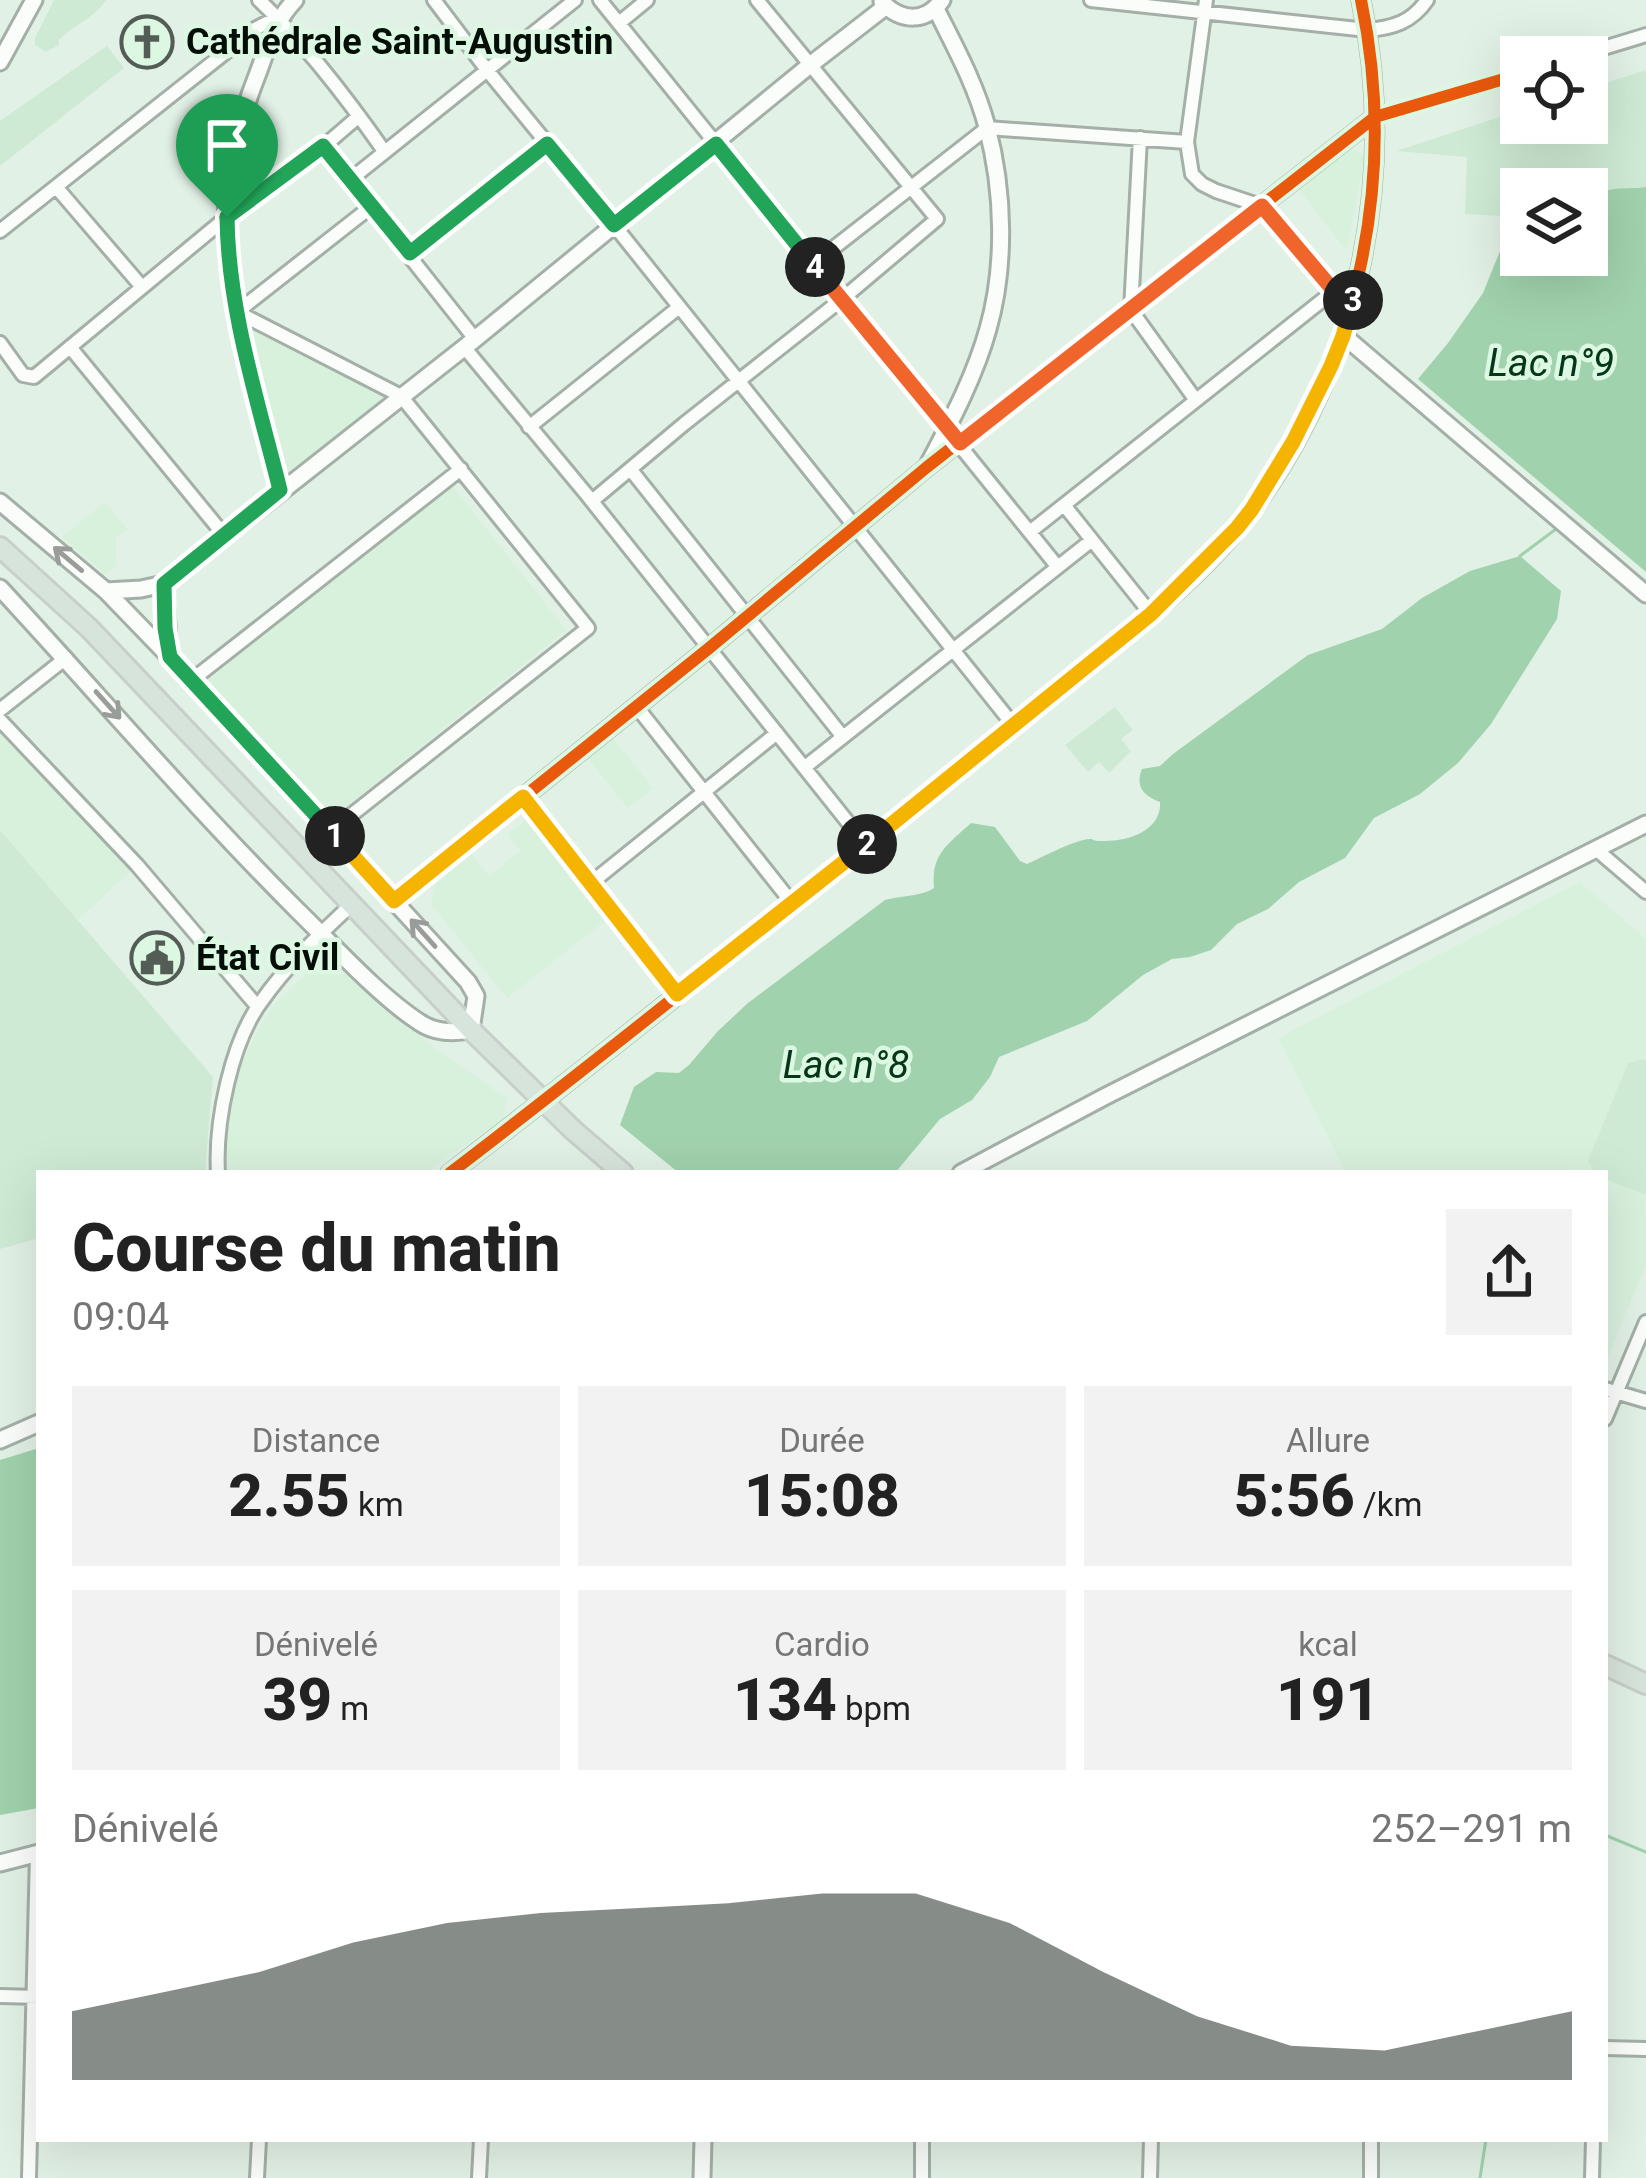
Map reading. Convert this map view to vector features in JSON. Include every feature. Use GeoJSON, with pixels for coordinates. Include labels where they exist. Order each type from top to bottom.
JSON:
{"type":"FeatureCollection","features":[{"type":"Feature","properties":{"kind":"highway"},"geometry":{"type":"LineString","coordinates":[[0,547],[89,628],[471,1030],[620,1170]]}},
{"type":"Feature","properties":{"kind":"highway"},"geometry":{"type":"LineString","coordinates":[[1608,1666],[1646,1684]]}},
{"type":"Feature","properties":{"kind":"street"},"geometry":{"type":"LineString","coordinates":[[0,62],[34,0]]}},
{"type":"Feature","properties":{"kind":"street"},"geometry":{"type":"LineString","coordinates":[[260,0],[384,151]]}},
{"type":"Feature","properties":{"kind":"street"},"geometry":{"type":"LineString","coordinates":[[0,231],[295,0]]}},
{"type":"Feature","properties":{"kind":"street"},"geometry":{"type":"LineString","coordinates":[[434,0],[1014,726]]}},
{"type":"Feature","properties":{"kind":"street"},"geometry":{"type":"LineString","coordinates":[[351,179],[575,0]]}},
{"type":"Feature","properties":{"kind":"street"},"geometry":{"type":"LineString","coordinates":[[600,0],[1057,566]]}},
{"type":"Feature","properties":{"kind":"street"},"geometry":{"type":"LineString","coordinates":[[619,23],[647,0]]}},
{"type":"Feature","properties":{"kind":"street"},"geometry":{"type":"LineString","coordinates":[[592,501],[937,219],[757,0]]}},
{"type":"Feature","properties":{"kind":"street"},"geometry":{"type":"LineString","coordinates":[[1090,0],[1205,6],[1367,30],[1402,24],[1427,0]]}},
{"type":"Feature","properties":{"kind":"street"},"geometry":{"type":"LineString","coordinates":[[454,1170],[1151,614],[1252,509],[1293,442],[1343,336],[1354,300],[1372,192],[1375,117],[1361,0]]}},
{"type":"Feature","properties":{"kind":"street"},"geometry":{"type":"LineString","coordinates":[[106,591],[164,584],[470,343],[883,3],[897,15],[910,18],[924,16],[939,4],[988,128],[1000,217],[997,289],[988,330],[927,467]]}},
{"type":"Feature","properties":{"kind":"street"},"geometry":{"type":"LineString","coordinates":[[1205,6],[1187,142],[1192,174],[1202,184],[1262,206],[1334,291],[1354,300]]}},
{"type":"Feature","properties":{"kind":"street"},"geometry":{"type":"LineString","coordinates":[[278,17],[235,146],[227,252],[236,312],[280,490]]}},
{"type":"Feature","properties":{"kind":"street"},"geometry":{"type":"LineString","coordinates":[[1608,46],[1646,34]]}},
{"type":"Feature","properties":{"kind":"street"},"geometry":{"type":"LineString","coordinates":[[394,901],[927,467],[1375,117],[1500,80]]}},
{"type":"Feature","properties":{"kind":"street"},"geometry":{"type":"LineString","coordinates":[[0,343],[29,378],[359,116]]}},
{"type":"Feature","properties":{"kind":"street"},"geometry":{"type":"LineString","coordinates":[[813,264],[988,128],[1187,142]]}},
{"type":"Feature","properties":{"kind":"street"},"geometry":{"type":"LineString","coordinates":[[1140,138],[1131,310],[1195,399]]}},
{"type":"Feature","properties":{"kind":"street"},"geometry":{"type":"LineString","coordinates":[[410,253],[547,144]]}},
{"type":"Feature","properties":{"kind":"street"},"geometry":{"type":"LineString","coordinates":[[323,146],[410,253],[529,427],[866,845]]}},
{"type":"Feature","properties":{"kind":"street"},"geometry":{"type":"LineString","coordinates":[[57,188],[142,286]]}},
{"type":"Feature","properties":{"kind":"street"},"geometry":{"type":"LineString","coordinates":[[236,312],[371,206]]}},
{"type":"Feature","properties":{"kind":"street"},"geometry":{"type":"LineString","coordinates":[[1030,531],[1334,291]]}},
{"type":"Feature","properties":{"kind":"street"},"geometry":{"type":"LineString","coordinates":[[529,427],[678,308]]}},
{"type":"Feature","properties":{"kind":"street"},"geometry":{"type":"LineString","coordinates":[[236,312],[401,396],[588,628],[331,831]]}},
{"type":"Feature","properties":{"kind":"street"},"geometry":{"type":"LineString","coordinates":[[1343,336],[1646,594]]}},
{"type":"Feature","properties":{"kind":"street"},"geometry":{"type":"LineString","coordinates":[[70,347],[224,535]]}},
{"type":"Feature","properties":{"kind":"street"},"geometry":{"type":"LineString","coordinates":[[192,680],[461,469]]}},
{"type":"Feature","properties":{"kind":"street"},"geometry":{"type":"LineString","coordinates":[[631,470],[843,737]]}},
{"type":"Feature","properties":{"kind":"street"},"geometry":{"type":"LineString","coordinates":[[0,502],[106,591],[473,988],[476,1010],[471,1030],[443,1032],[418,1022],[321,934],[240,853],[0,588]]}},
{"type":"Feature","properties":{"kind":"street"},"geometry":{"type":"LineString","coordinates":[[1064,505],[1151,614]]}},
{"type":"Feature","properties":{"kind":"street"},"geometry":{"type":"LineString","coordinates":[[805,767],[1092,540]]}},
{"type":"Feature","properties":{"kind":"street"},"geometry":{"type":"LineString","coordinates":[[164,584],[170,657]]}},
{"type":"Feature","properties":{"kind":"street"},"geometry":{"type":"LineString","coordinates":[[0,710],[66,658]]}},
{"type":"Feature","properties":{"kind":"street"},"geometry":{"type":"LineString","coordinates":[[636,706],[792,903]]}},
{"type":"Feature","properties":{"kind":"street"},"geometry":{"type":"LineString","coordinates":[[0,720],[137,865],[257,1006]]}},
{"type":"Feature","properties":{"kind":"street"},"geometry":{"type":"LineString","coordinates":[[591,883],[777,733]]}},
{"type":"Feature","properties":{"kind":"street"},"geometry":{"type":"LineString","coordinates":[[523,797],[677,994]]}},
{"type":"Feature","properties":{"kind":"street"},"geometry":{"type":"LineString","coordinates":[[967,1170],[1646,824]]}},
{"type":"Feature","properties":{"kind":"street"},"geometry":{"type":"LineString","coordinates":[[1598,851],[1646,892]]}},
{"type":"Feature","properties":{"kind":"street"},"geometry":{"type":"LineString","coordinates":[[218,1170],[224,1098],[257,1006],[351,905]]}},
{"type":"Feature","properties":{"kind":"street"},"geometry":{"type":"LineString","coordinates":[[1646,1322],[1611,1390],[1646,1402]]}},
{"type":"Feature","properties":{"kind":"street"},"geometry":{"type":"LineString","coordinates":[[0,1440],[36,1424]]}},
{"type":"Feature","properties":{"kind":"street"},"geometry":{"type":"LineString","coordinates":[[0,1863],[36,1854]]}},
{"type":"Feature","properties":{"kind":"street"},"geometry":{"type":"LineString","coordinates":[[0,1996],[36,1997],[29,2178]]}},
{"type":"Feature","properties":{"kind":"street"},"geometry":{"type":"LineString","coordinates":[[1608,2048],[1646,2049]]}},
{"type":"Feature","properties":{"kind":"street"},"geometry":{"type":"LineString","coordinates":[[257,2178],[259,2142]]}},
{"type":"Feature","properties":{"kind":"street"},"geometry":{"type":"LineString","coordinates":[[479,2178],[481,2142]]}},
{"type":"Feature","properties":{"kind":"street"},"geometry":{"type":"LineString","coordinates":[[702,2178],[703,2142]]}},
{"type":"Feature","properties":{"kind":"street"},"geometry":{"type":"LineString","coordinates":[[922,2142],[922,2178]]}},
{"type":"Feature","properties":{"kind":"street"},"geometry":{"type":"LineString","coordinates":[[1150,2142],[1150,2178]]}},
{"type":"Feature","properties":{"kind":"street"},"geometry":{"type":"LineString","coordinates":[[1371,2178],[1372,2142]]}},
{"type":"Feature","properties":{"kind":"street"},"geometry":{"type":"LineString","coordinates":[[1592,2178],[1593,2142]]}},
{"type":"Feature","properties":{"kind":"shaded area"},"geometry":{"type":"Polygon","coordinates":[[[54,0],[106,0],[46,52],[35,45],[35,38],[54,0]]]}},
{"type":"Feature","properties":{"kind":"shaded area"},"geometry":{"type":"Polygon","coordinates":[[[107,46],[124,68],[0,166],[0,121],[107,46]]]}},
{"type":"Feature","properties":{"kind":"shaded area"},"geometry":{"type":"Polygon","coordinates":[[[1646,70],[1646,187],[1608,191],[1608,168],[1500,168],[1500,216],[1465,214],[1467,157],[1396,151],[1500,117],[1500,144],[1608,144],[1608,82],[1646,70]]]}},
{"type":"Feature","properties":{"kind":"shaded area"},"geometry":{"type":"Polygon","coordinates":[[[1346,147],[1365,155],[1344,248],[1298,188],[1346,147]]]}},
{"type":"Feature","properties":{"kind":"shaded area"},"geometry":{"type":"Polygon","coordinates":[[[246,323],[395,395],[282,482],[246,323]]]}},
{"type":"Feature","properties":{"kind":"shaded area"},"geometry":{"type":"Polygon","coordinates":[[[450,482],[566,630],[331,819],[203,674],[450,482]]]}},
{"type":"Feature","properties":{"kind":"shaded area"},"geometry":{"type":"Polygon","coordinates":[[[105,502],[128,530],[116,537],[116,565],[106,575],[62,537],[105,502]]]}},
{"type":"Feature","properties":{"kind":"shaded area"},"geometry":{"type":"Polygon","coordinates":[[[1115,707],[1133,730],[1121,739],[1131,751],[1109,773],[1099,762],[1088,772],[1065,745],[1115,707]]]}},
{"type":"Feature","properties":{"kind":"shaded area"},"geometry":{"type":"Polygon","coordinates":[[[0,721],[134,868],[78,920],[0,830],[0,721]]]}},
{"type":"Feature","properties":{"kind":"shaded area"},"geometry":{"type":"Polygon","coordinates":[[[612,737],[653,788],[628,808],[587,758],[612,737]]]}},
{"type":"Feature","properties":{"kind":"shaded area"},"geometry":{"type":"Polygon","coordinates":[[[531,816],[610,917],[507,998],[431,904],[437,875],[468,850],[489,876],[520,851],[507,834],[531,816]]]}},
{"type":"Feature","properties":{"kind":"shaded area"},"geometry":{"type":"Polygon","coordinates":[[[0,830],[213,1077],[205,1170],[36,1170],[36,1239],[0,1249],[0,830]]]}},
{"type":"Feature","properties":{"kind":"shaded area"},"geometry":{"type":"Polygon","coordinates":[[[1580,882],[1646,939],[1646,1265],[1608,1357],[1608,1170],[1344,1170],[1278,1038],[1580,882]]]}},
{"type":"Feature","properties":{"kind":"shaded area"},"geometry":{"type":"Polygon","coordinates":[[[326,967],[335,967],[336,974],[352,974],[433,1047],[508,1099],[503,1119],[429,1170],[225,1170],[229,1105],[238,1071],[259,1027],[298,981],[308,973],[326,973],[326,967]]]}},
{"type":"Feature","properties":{"kind":"shaded area"},"geometry":{"type":"Polygon","coordinates":[[[1646,1060],[1646,1195],[1608,1180],[1608,1170],[1593,1170],[1588,1161],[1628,1063],[1646,1060]]]}},
{"type":"Feature","properties":{"kind":"water","name":"Lac n°9"},"geometry":{"type":"Polygon","coordinates":[[[1646,187],[1646,572],[1418,379],[1483,293],[1500,251],[1500,276],[1608,276],[1610,190],[1646,187]]]}},
{"type":"Feature","properties":{"kind":"water","name":"Lac n°8"},"geometry":{"type":"Polygon","coordinates":[[[1520,556],[1561,591],[1557,619],[1491,724],[1458,763],[1420,794],[1374,818],[1345,858],[1237,924],[1211,950],[1172,959],[1143,975],[1087,1021],[999,1057],[972,1100],[940,1119],[898,1170],[675,1170],[620,1125],[634,1087],[656,1072],[679,1073],[748,1003],[885,900],[934,888],[938,858],[971,823],[995,827],[1027,864],[1083,840],[1112,841],[1141,833],[1155,820],[1160,802],[1142,790],[1142,769],[1160,766],[1308,655],[1382,629],[1422,598],[1470,571],[1520,556]]]}},
{"type":"Feature","properties":{"kind":"water"},"geometry":{"type":"Polygon","coordinates":[[[36,1449],[36,1809],[0,1815],[0,1460],[36,1449]]]}},
{"type":"Feature","properties":{"kind":"waterway"},"geometry":{"type":"LineString","coordinates":[[1520,556],[1556,529]]}},
{"type":"Feature","properties":{"kind":"waterway"},"geometry":{"type":"LineString","coordinates":[[1608,1836],[1646,1852]]}},
{"type":"Feature","properties":{"kind":"waterway"},"geometry":{"type":"LineString","coordinates":[[1480,2178],[1486,2142]]}},
{"type":"Feature","properties":{"kind":"cycle path"},"geometry":{"type":"LineString","coordinates":[[454,1170],[1133,629],[1236,531],[1290,452],[1320,393],[1361,266],[1375,133],[1361,0]]}},
{"type":"Feature","properties":{"kind":"cycle path"},"geometry":{"type":"LineString","coordinates":[[394,901],[927,467],[1375,117],[1500,80]]}},
{"type":"Feature","properties":{"kind":"place","name":"Cathédrale Saint-Augustin"},"geometry":{"type":"Point","coordinates":[147,42]}},
{"type":"Feature","properties":{"kind":"place","name":"État Civil"},"geometry":{"type":"Point","coordinates":[157,958]}},
{"type":"Feature","properties":{"kind":"route"},"geometry":{"type":"LineString","coordinates":[[547,144],[614,225],[716,144],[960,443],[1262,206],[1334,291],[1354,300],[1331,366],[1293,442],[1252,509],[1219,548],[1151,614],[677,994],[523,797],[394,901],[170,657],[164,584],[280,490],[236,312],[227,217],[323,146],[410,253],[547,144]]}}]}
